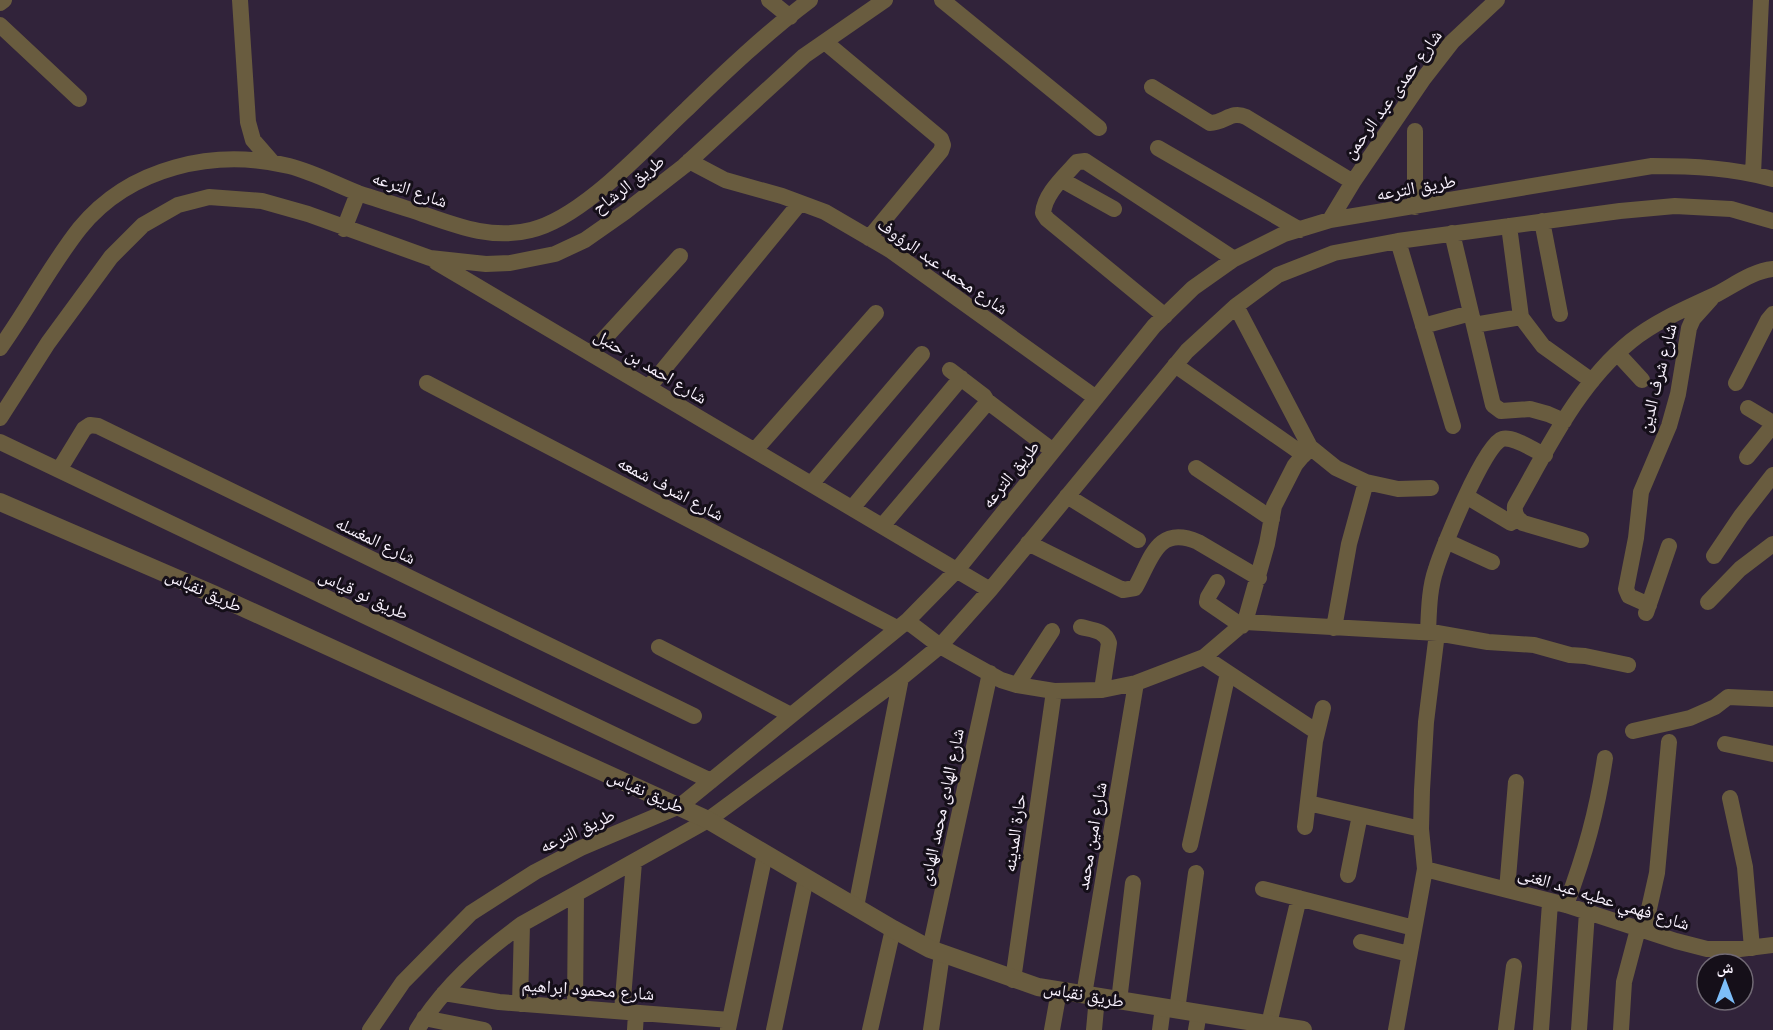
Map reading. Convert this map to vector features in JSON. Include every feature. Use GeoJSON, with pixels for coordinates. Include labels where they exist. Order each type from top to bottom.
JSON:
{"type":"FeatureCollection","features":[{"type":"Feature","properties":{"kind":"street"},"geometry":{"type":"LineString","coordinates":[[0,3],[4,0]]}},
{"type":"Feature","properties":{"kind":"street"},"geometry":{"type":"LineString","coordinates":[[240,0],[248,122],[253,140],[273,164]]}},
{"type":"Feature","properties":{"kind":"street"},"geometry":{"type":"LineString","coordinates":[[769,0],[790,17]]}},
{"type":"Feature","properties":{"kind":"street","name":"شارع الترعه"},"geometry":{"type":"LineString","coordinates":[[0,418],[48,344],[111,257],[143,225],[178,205],[209,198],[262,201],[308,214],[351,211],[485,233],[506,234],[546,226],[583,205],[731,66],[810,0]]}},
{"type":"Feature","properties":{"kind":"street","name":"طريق الرشاح"},"geometry":{"type":"LineString","coordinates":[[351,211],[430,258],[486,264],[510,263],[555,254],[585,240],[624,212],[690,161],[804,56],[885,0]]}},
{"type":"Feature","properties":{"kind":"street"},"geometry":{"type":"LineString","coordinates":[[942,0],[1099,128]]}},
{"type":"Feature","properties":{"kind":"street","name":"شارع حمدى عبد الرحمن"},"geometry":{"type":"LineString","coordinates":[[1330,220],[1424,78],[1452,42],[1497,0]]}},
{"type":"Feature","properties":{"kind":"street"},"geometry":{"type":"LineString","coordinates":[[1753,174],[1761,0]]}},
{"type":"Feature","properties":{"kind":"street"},"geometry":{"type":"LineString","coordinates":[[0,25],[79,99]]}},
{"type":"Feature","properties":{"kind":"street"},"geometry":{"type":"LineString","coordinates":[[825,42],[941,139],[943,145],[869,238]]}},
{"type":"Feature","properties":{"kind":"street"},"geometry":{"type":"LineString","coordinates":[[1152,87],[1210,123],[1221,122],[1233,114],[1246,117],[1353,182]]}},
{"type":"Feature","properties":{"kind":"street"},"geometry":{"type":"LineString","coordinates":[[1415,131],[1415,207]]}},
{"type":"Feature","properties":{"kind":"street"},"geometry":{"type":"LineString","coordinates":[[1158,148],[1300,230]]}},
{"type":"Feature","properties":{"kind":"street","name":"شارع الترعه"},"geometry":{"type":"LineString","coordinates":[[0,348],[81,227],[99,208],[116,196],[139,181],[165,170],[192,163],[225,159],[290,167],[351,211]]}},
{"type":"Feature","properties":{"kind":"street","name":"شارع محمد عبد الرؤوف"},"geometry":{"type":"LineString","coordinates":[[690,161],[725,180],[825,212],[890,250],[1096,398]]}},
{"type":"Feature","properties":{"kind":"street"},"geometry":{"type":"LineString","coordinates":[[1165,315],[1047,219],[1043,213],[1048,197],[1077,162],[1088,163],[1234,259]]}},
{"type":"Feature","properties":{"kind":"street","name":"طريق الترعه"},"geometry":{"type":"LineString","coordinates":[[370,1030],[403,982],[471,913],[535,872],[581,848],[680,806],[902,625],[957,570],[1165,315],[1192,288],[1234,259],[1284,234],[1330,220],[1652,166],[1703,166],[1773,179]]}},
{"type":"Feature","properties":{"kind":"street"},"geometry":{"type":"LineString","coordinates":[[1066,175],[1114,209]]}},
{"type":"Feature","properties":{"kind":"street"},"geometry":{"type":"LineString","coordinates":[[649,387],[800,203]]}},
{"type":"Feature","properties":{"kind":"street"},"geometry":{"type":"LineString","coordinates":[[421,1024],[444,993],[472,962],[522,924],[708,820],[901,678],[940,646],[990,590],[1186,351],[1236,306],[1278,275],[1334,253],[1398,241],[1675,206],[1731,209],[1773,221]]}},
{"type":"Feature","properties":{"kind":"street"},"geometry":{"type":"LineString","coordinates":[[1542,221],[1560,314]]}},
{"type":"Feature","properties":{"kind":"street"},"geometry":{"type":"LineString","coordinates":[[1509,226],[1521,317],[1543,346],[1592,381]]}},
{"type":"Feature","properties":{"kind":"street"},"geometry":{"type":"LineString","coordinates":[[1452,233],[1493,405],[1502,411],[1539,410],[1564,421]]}},
{"type":"Feature","properties":{"kind":"street"},"geometry":{"type":"LineString","coordinates":[[1398,241],[1453,426]]}},
{"type":"Feature","properties":{"kind":"street"},"geometry":{"type":"LineString","coordinates":[[591,353],[681,256]]}},
{"type":"Feature","properties":{"kind":"street","name":"شارع احمد بن حنبل"},"geometry":{"type":"LineString","coordinates":[[430,258],[990,590]]}},
{"type":"Feature","properties":{"kind":"street"},"geometry":{"type":"LineString","coordinates":[[1581,540],[1523,523],[1518,518],[1515,506],[1564,421],[1592,381],[1632,340],[1672,314],[1748,277],[1773,269]]}},
{"type":"Feature","properties":{"kind":"street","name":"شارع شرف الدين"},"geometry":{"type":"LineString","coordinates":[[1669,546],[1648,610],[1629,596],[1626,589],[1636,537],[1641,492],[1669,426],[1678,394],[1689,328],[1693,319],[1715,294]]}},
{"type":"Feature","properties":{"kind":"street"},"geometry":{"type":"LineString","coordinates":[[1236,306],[1307,451]]}},
{"type":"Feature","properties":{"kind":"street"},"geometry":{"type":"LineString","coordinates":[[755,450],[876,313]]}},
{"type":"Feature","properties":{"kind":"street"},"geometry":{"type":"LineString","coordinates":[[1736,383],[1773,314]]}},
{"type":"Feature","properties":{"kind":"street"},"geometry":{"type":"LineString","coordinates":[[1423,326],[1473,319],[1521,317]]}},
{"type":"Feature","properties":{"kind":"street"},"geometry":{"type":"LineString","coordinates":[[813,483],[922,354]]}},
{"type":"Feature","properties":{"kind":"street"},"geometry":{"type":"LineString","coordinates":[[1618,354],[1642,380]]}},
{"type":"Feature","properties":{"kind":"street"},"geometry":{"type":"LineString","coordinates":[[1175,365],[1307,451],[1366,483],[1398,489],[1431,488]]}},
{"type":"Feature","properties":{"kind":"street"},"geometry":{"type":"LineString","coordinates":[[853,507],[956,374],[984,396],[987,401],[1053,451]]}},
{"type":"Feature","properties":{"kind":"street","name":"شارع اشرف شمعه"},"geometry":{"type":"LineString","coordinates":[[427,383],[902,625],[1001,680],[1017,685],[1054,691],[1102,690],[1136,684],[1204,657],[1243,624]]}},
{"type":"Feature","properties":{"kind":"street"},"geometry":{"type":"LineString","coordinates":[[883,525],[983,409],[987,401]]}},
{"type":"Feature","properties":{"kind":"street"},"geometry":{"type":"LineString","coordinates":[[1747,458],[1773,424],[1748,408]]}},
{"type":"Feature","properties":{"kind":"street","name":"شارع المغسله"},"geometry":{"type":"LineString","coordinates":[[59,470],[84,429],[90,425],[98,426],[694,716]]}},
{"type":"Feature","properties":{"kind":"street"},"geometry":{"type":"LineString","coordinates":[[1396,1030],[1425,869],[1421,829],[1432,633],[1429,601],[1435,570],[1466,496],[1483,462],[1497,441],[1509,439],[1545,454]]}},
{"type":"Feature","properties":{"kind":"street","name":"طريق نو قياس"},"geometry":{"type":"LineString","coordinates":[[0,442],[711,780]]}},
{"type":"Feature","properties":{"kind":"street"},"geometry":{"type":"LineString","coordinates":[[1243,624],[1259,578],[1274,506],[1295,465],[1307,451]]}},
{"type":"Feature","properties":{"kind":"street"},"geometry":{"type":"LineString","coordinates":[[1196,468],[1272,519]]}},
{"type":"Feature","properties":{"kind":"street"},"geometry":{"type":"LineString","coordinates":[[1714,556],[1773,475]]}},
{"type":"Feature","properties":{"kind":"street"},"geometry":{"type":"LineString","coordinates":[[1334,628],[1349,544],[1366,483]]}},
{"type":"Feature","properties":{"kind":"street"},"geometry":{"type":"LineString","coordinates":[[1067,496],[1138,540]]}},
{"type":"Feature","properties":{"kind":"street"},"geometry":{"type":"LineString","coordinates":[[1466,496],[1511,523]]}},
{"type":"Feature","properties":{"kind":"street","name":"طريق نقباس"},"geometry":{"type":"LineString","coordinates":[[0,502],[193,584],[680,806],[936,952],[1013,980],[1059,991],[1170,1008],[1198,1022],[1269,1024],[1293,1029]]}},
{"type":"Feature","properties":{"kind":"street"},"geometry":{"type":"LineString","coordinates":[[1028,543],[1123,590],[1134,588],[1154,549],[1163,542],[1179,537],[1188,537],[1259,578]]}},
{"type":"Feature","properties":{"kind":"street"},"geometry":{"type":"LineString","coordinates":[[1446,541],[1492,562]]}},
{"type":"Feature","properties":{"kind":"street"},"geometry":{"type":"LineString","coordinates":[[1708,602],[1740,569],[1773,544]]}},
{"type":"Feature","properties":{"kind":"street"},"geometry":{"type":"LineString","coordinates":[[1217,582],[1207,602],[1243,624],[1432,633],[1488,642],[1534,645],[1570,655],[1628,665]]}},
{"type":"Feature","properties":{"kind":"street"},"geometry":{"type":"LineString","coordinates":[[1081,627],[1103,633],[1109,643],[1102,690]]}},
{"type":"Feature","properties":{"kind":"street"},"geometry":{"type":"LineString","coordinates":[[1017,685],[1052,631]]}},
{"type":"Feature","properties":{"kind":"street"},"geometry":{"type":"LineString","coordinates":[[659,647],[791,715]]}},
{"type":"Feature","properties":{"kind":"street"},"geometry":{"type":"LineString","coordinates":[[1204,657],[1317,732]]}},
{"type":"Feature","properties":{"kind":"street","name":"شارع الهادى محمد الهادى"},"geometry":{"type":"LineString","coordinates":[[931,1030],[936,952],[990,673]]}},
{"type":"Feature","properties":{"kind":"street"},"geometry":{"type":"LineString","coordinates":[[1191,845],[1228,673]]}},
{"type":"Feature","properties":{"kind":"street"},"geometry":{"type":"LineString","coordinates":[[856,907],[901,678]]}},
{"type":"Feature","properties":{"kind":"street","name":"شارع امين محمد"},"geometry":{"type":"LineString","coordinates":[[1094,1030],[1091,996],[1136,684]]}},
{"type":"Feature","properties":{"kind":"street","name":"حارة المدينه"},"geometry":{"type":"LineString","coordinates":[[1013,980],[1054,691]]}},
{"type":"Feature","properties":{"kind":"street"},"geometry":{"type":"LineString","coordinates":[[1633,731],[1690,718],[1715,707],[1728,696],[1773,699]]}},
{"type":"Feature","properties":{"kind":"street"},"geometry":{"type":"LineString","coordinates":[[1305,827],[1317,732],[1323,708]]}},
{"type":"Feature","properties":{"kind":"street"},"geometry":{"type":"LineString","coordinates":[[1621,1030],[1623,982],[1657,873],[1669,742]]}},
{"type":"Feature","properties":{"kind":"street"},"geometry":{"type":"LineString","coordinates":[[1725,744],[1773,754]]}},
{"type":"Feature","properties":{"kind":"street"},"geometry":{"type":"LineString","coordinates":[[1541,1030],[1558,904],[1587,848],[1599,802],[1605,758]]}},
{"type":"Feature","properties":{"kind":"street"},"geometry":{"type":"LineString","coordinates":[[1507,890],[1516,782]]}},
{"type":"Feature","properties":{"kind":"street"},"geometry":{"type":"LineString","coordinates":[[1730,798],[1745,867],[1752,948]]}},
{"type":"Feature","properties":{"kind":"street"},"geometry":{"type":"LineString","coordinates":[[1308,803],[1421,829]]}},
{"type":"Feature","properties":{"kind":"street"},"geometry":{"type":"LineString","coordinates":[[1348,875],[1360,815]]}},
{"type":"Feature","properties":{"kind":"street"},"geometry":{"type":"LineString","coordinates":[[728,1025],[765,854]]}},
{"type":"Feature","properties":{"kind":"street"},"geometry":{"type":"LineString","coordinates":[[633,862],[629,1012],[634,1030]]}},
{"type":"Feature","properties":{"kind":"street","name":"شارع فهمي عطيه عبد الغنى"},"geometry":{"type":"LineString","coordinates":[[1425,869],[1587,912],[1707,949],[1773,945]]}},
{"type":"Feature","properties":{"kind":"street"},"geometry":{"type":"LineString","coordinates":[[1160,1030],[1170,1008],[1196,873]]}},
{"type":"Feature","properties":{"kind":"street"},"geometry":{"type":"LineString","coordinates":[[774,1030],[806,878]]}},
{"type":"Feature","properties":{"kind":"street"},"geometry":{"type":"LineString","coordinates":[[1119,1001],[1133,883]]}},
{"type":"Feature","properties":{"kind":"street"},"geometry":{"type":"LineString","coordinates":[[1263,889],[1414,928]]}},
{"type":"Feature","properties":{"kind":"street"},"geometry":{"type":"LineString","coordinates":[[575,1008],[576,894]]}},
{"type":"Feature","properties":{"kind":"street"},"geometry":{"type":"LineString","coordinates":[[1269,1024],[1299,898]]}},
{"type":"Feature","properties":{"kind":"street"},"geometry":{"type":"LineString","coordinates":[[1579,1030],[1587,912]]}},
{"type":"Feature","properties":{"kind":"street"},"geometry":{"type":"LineString","coordinates":[[520,1004],[522,924]]}},
{"type":"Feature","properties":{"kind":"street"},"geometry":{"type":"LineString","coordinates":[[870,1030],[893,929]]}},
{"type":"Feature","properties":{"kind":"street"},"geometry":{"type":"LineString","coordinates":[[1361,942],[1409,954]]}},
{"type":"Feature","properties":{"kind":"street"},"geometry":{"type":"LineString","coordinates":[[1506,1030],[1514,966]]}},
{"type":"Feature","properties":{"kind":"street"},"geometry":{"type":"LineString","coordinates":[[1052,1030],[1059,991]]}},
{"type":"Feature","properties":{"kind":"street","name":"شارع محمود ابراهيم"},"geometry":{"type":"LineString","coordinates":[[444,993],[520,1004],[629,1012],[728,1025]]}},
{"type":"Feature","properties":{"kind":"street"},"geometry":{"type":"LineString","coordinates":[[421,1024],[484,1030]]}}]}
